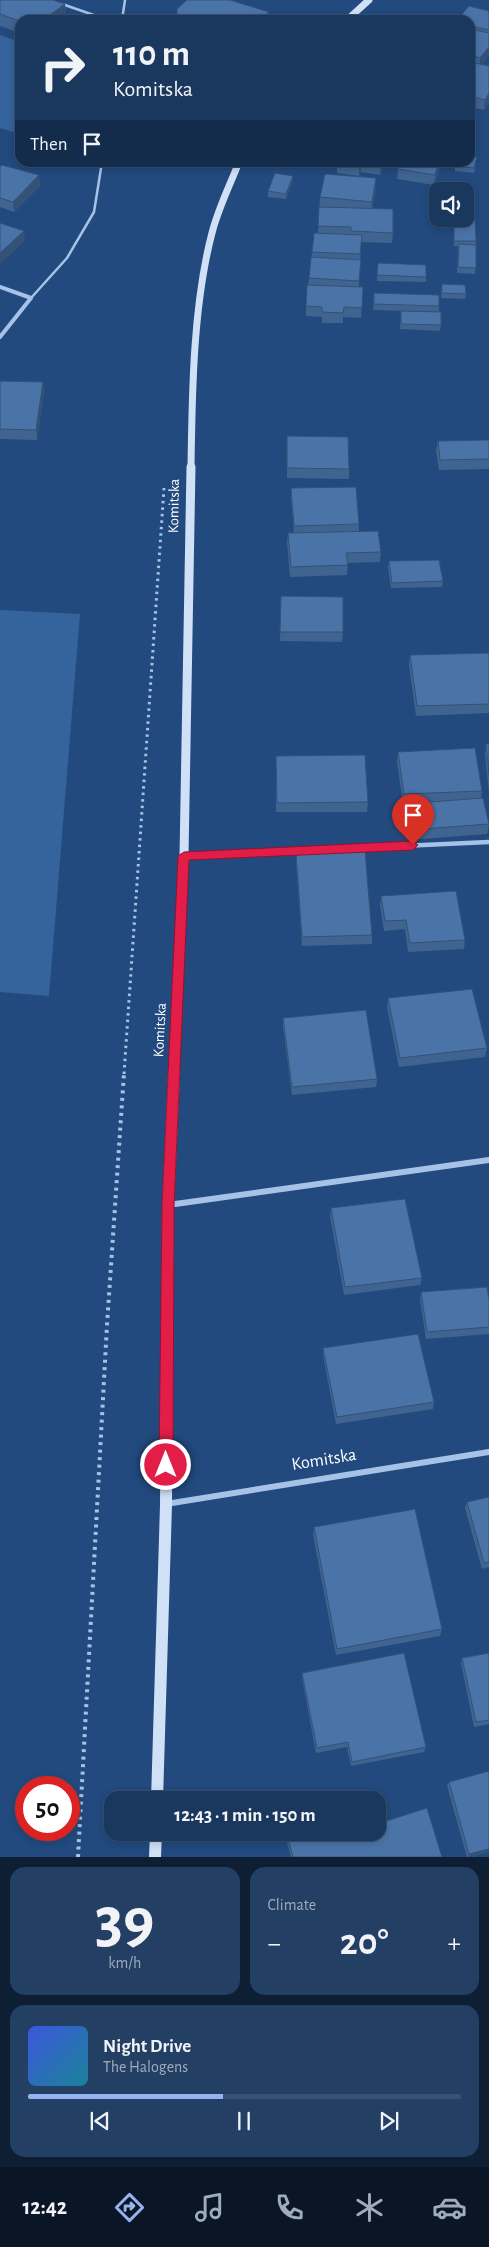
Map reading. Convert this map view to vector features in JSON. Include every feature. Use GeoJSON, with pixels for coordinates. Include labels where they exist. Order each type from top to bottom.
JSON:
{"type":"FeatureCollection","features":[{"type":"Feature","properties":{"kind":"main road"},"geometry":{"type":"LineString","coordinates":[[352,15],[369,0]]}},
{"type":"Feature","properties":{"kind":"main road","name":"Komitska"},"geometry":{"type":"LineString","coordinates":[[157,1791],[166,1505],[168,1206],[184,856],[192,404],[199,306],[212,233],[237,167]]}},
{"type":"Feature","properties":{"kind":"main road"},"geometry":{"type":"LineString","coordinates":[[155,1857],[156,1841]]}},
{"type":"Feature","properties":{"kind":"street"},"geometry":{"type":"LineString","coordinates":[[0,287],[30,298],[0,338]]}},
{"type":"Feature","properties":{"kind":"street"},"geometry":{"type":"LineString","coordinates":[[184,856],[489,842]]}},
{"type":"Feature","properties":{"kind":"street"},"geometry":{"type":"LineString","coordinates":[[168,1206],[489,1160]]}},
{"type":"Feature","properties":{"kind":"street","name":"Komitska"},"geometry":{"type":"LineString","coordinates":[[166,1505],[489,1452]]}},
{"type":"Feature","properties":{"kind":"lane"},"geometry":{"type":"LineString","coordinates":[[122,15],[124,0]]}},
{"type":"Feature","properties":{"kind":"lane"},"geometry":{"type":"LineString","coordinates":[[58,3],[93,15]]}},
{"type":"Feature","properties":{"kind":"lane"},"geometry":{"type":"LineString","coordinates":[[30,298],[67,258],[94,212],[101,167]]}},
{"type":"Feature","properties":{"kind":"path"},"geometry":{"type":"LineString","coordinates":[[78,1857],[107,1325],[164,479]]}},
{"type":"Feature","properties":{"kind":"shaded area"},"geometry":{"type":"Polygon","coordinates":[[[0,35],[15,40],[15,132],[0,128],[0,35]]]}},
{"type":"Feature","properties":{"kind":"shaded area"},"geometry":{"type":"Polygon","coordinates":[[[0,610],[80,614],[49,996],[0,992],[0,610]]]}},
{"type":"Feature","properties":{"kind":"building"},"geometry":{"type":"Polygon","coordinates":[[[0,0],[53,0],[65,4],[50,15],[15,15],[15,19],[0,14],[0,0]]]}},
{"type":"Feature","properties":{"kind":"building"},"geometry":{"type":"Polygon","coordinates":[[[187,0],[230,0],[269,12],[265,15],[177,15],[177,9],[187,0]]]}},
{"type":"Feature","properties":{"kind":"building"},"geometry":{"type":"Polygon","coordinates":[[[469,6],[489,11],[489,30],[475,27],[475,15],[461,15],[469,6]]]}},
{"type":"Feature","properties":{"kind":"building"},"geometry":{"type":"Polygon","coordinates":[[[475,30],[489,33],[489,47],[480,58],[475,56],[475,30]]]}},
{"type":"Feature","properties":{"kind":"building"},"geometry":{"type":"Polygon","coordinates":[[[475,63],[489,66],[489,93],[485,100],[475,97],[475,63]]]}},
{"type":"Feature","properties":{"kind":"building"},"geometry":{"type":"Polygon","coordinates":[[[2,165],[39,175],[13,202],[0,198],[0,167],[2,165]]]}},
{"type":"Feature","properties":{"kind":"building"},"geometry":{"type":"Polygon","coordinates":[[[399,167],[437,167],[435,175],[398,169],[399,167]]]}},
{"type":"Feature","properties":{"kind":"building"},"geometry":{"type":"Polygon","coordinates":[[[275,173],[293,176],[286,194],[268,191],[275,173]]]}},
{"type":"Feature","properties":{"kind":"building"},"geometry":{"type":"Polygon","coordinates":[[[325,174],[376,178],[372,202],[320,197],[325,174]]]}},
{"type":"Feature","properties":{"kind":"building"},"geometry":{"type":"Polygon","coordinates":[[[319,207],[393,209],[393,233],[351,231],[351,227],[318,226],[319,207]]]}},
{"type":"Feature","properties":{"kind":"building"},"geometry":{"type":"Polygon","coordinates":[[[475,219],[476,241],[454,241],[454,227],[474,227],[475,219]]]}},
{"type":"Feature","properties":{"kind":"building"},"geometry":{"type":"Polygon","coordinates":[[[0,223],[24,231],[0,253],[0,223]]]}},
{"type":"Feature","properties":{"kind":"building"},"geometry":{"type":"Polygon","coordinates":[[[314,233],[362,235],[360,254],[312,252],[314,233]]]}},
{"type":"Feature","properties":{"kind":"building"},"geometry":{"type":"Polygon","coordinates":[[[459,244],[476,245],[476,268],[458,267],[459,244]]]}},
{"type":"Feature","properties":{"kind":"building"},"geometry":{"type":"Polygon","coordinates":[[[311,257],[361,260],[359,281],[309,278],[311,257]]]}},
{"type":"Feature","properties":{"kind":"building"},"geometry":{"type":"Polygon","coordinates":[[[378,263],[426,265],[426,277],[377,275],[378,263]]]}},
{"type":"Feature","properties":{"kind":"building"},"geometry":{"type":"Polygon","coordinates":[[[442,284],[465,285],[466,294],[442,293],[442,284]]]}},
{"type":"Feature","properties":{"kind":"building"},"geometry":{"type":"Polygon","coordinates":[[[307,285],[363,287],[362,308],[344,307],[343,313],[322,312],[322,307],[306,306],[307,285]]]}},
{"type":"Feature","properties":{"kind":"building"},"geometry":{"type":"Polygon","coordinates":[[[374,293],[439,295],[439,306],[374,304],[374,293]]]}},
{"type":"Feature","properties":{"kind":"building"},"geometry":{"type":"Polygon","coordinates":[[[401,311],[441,312],[441,325],[401,324],[401,311]]]}},
{"type":"Feature","properties":{"kind":"building"},"geometry":{"type":"Polygon","coordinates":[[[0,381],[43,382],[36,430],[0,429],[0,381]]]}},
{"type":"Feature","properties":{"kind":"building"},"geometry":{"type":"Polygon","coordinates":[[[287,436],[348,437],[349,469],[287,468],[287,436]]]}},
{"type":"Feature","properties":{"kind":"building"},"geometry":{"type":"Polygon","coordinates":[[[489,440],[489,459],[440,460],[438,441],[489,440]]]}},
{"type":"Feature","properties":{"kind":"building"},"geometry":{"type":"Polygon","coordinates":[[[356,487],[359,524],[294,526],[291,488],[356,487]]]}},
{"type":"Feature","properties":{"kind":"building"},"geometry":{"type":"Polygon","coordinates":[[[378,531],[381,552],[346,553],[348,565],[291,567],[288,533],[378,531]]]}},
{"type":"Feature","properties":{"kind":"building"},"geometry":{"type":"Polygon","coordinates":[[[439,560],[443,581],[392,583],[389,561],[439,560]]]}},
{"type":"Feature","properties":{"kind":"building"},"geometry":{"type":"Polygon","coordinates":[[[281,596],[343,597],[343,632],[280,632],[281,596]]]}},
{"type":"Feature","properties":{"kind":"building"},"geometry":{"type":"Polygon","coordinates":[[[489,653],[489,704],[417,706],[410,655],[489,653]]]}},
{"type":"Feature","properties":{"kind":"building"},"geometry":{"type":"Polygon","coordinates":[[[486,744],[489,744],[489,774],[486,744]]]}},
{"type":"Feature","properties":{"kind":"building"},"geometry":{"type":"Polygon","coordinates":[[[475,748],[482,791],[404,794],[398,752],[475,748]]]}},
{"type":"Feature","properties":{"kind":"building"},"geometry":{"type":"Polygon","coordinates":[[[365,755],[368,802],[277,803],[276,756],[365,755]]]}},
{"type":"Feature","properties":{"kind":"building"},"geometry":{"type":"Polygon","coordinates":[[[483,798],[489,824],[409,830],[404,804],[483,798]]]}},
{"type":"Feature","properties":{"kind":"building"},"geometry":{"type":"Polygon","coordinates":[[[365,851],[372,935],[302,937],[296,853],[365,851]]]}},
{"type":"Feature","properties":{"kind":"building"},"geometry":{"type":"Polygon","coordinates":[[[456,891],[465,940],[410,943],[406,920],[385,921],[381,896],[456,891]]]}},
{"type":"Feature","properties":{"kind":"building"},"geometry":{"type":"Polygon","coordinates":[[[472,989],[487,1048],[400,1058],[388,998],[472,989]]]}},
{"type":"Feature","properties":{"kind":"building"},"geometry":{"type":"Polygon","coordinates":[[[366,1010],[377,1079],[292,1087],[283,1018],[366,1010]]]}},
{"type":"Feature","properties":{"kind":"building"},"geometry":{"type":"Polygon","coordinates":[[[405,1199],[422,1278],[345,1287],[331,1208],[405,1199]]]}},
{"type":"Feature","properties":{"kind":"building"},"geometry":{"type":"Polygon","coordinates":[[[487,1287],[489,1327],[427,1332],[421,1292],[487,1287]]]}},
{"type":"Feature","properties":{"kind":"building"},"geometry":{"type":"Polygon","coordinates":[[[418,1334],[434,1402],[337,1417],[323,1348],[418,1334]]]}},
{"type":"Feature","properties":{"kind":"building"},"geometry":{"type":"Polygon","coordinates":[[[489,1497],[489,1562],[484,1563],[467,1502],[489,1497]]]}},
{"type":"Feature","properties":{"kind":"building"},"geometry":{"type":"Polygon","coordinates":[[[415,1509],[442,1629],[337,1649],[314,1527],[415,1509]]]}},
{"type":"Feature","properties":{"kind":"building"},"geometry":{"type":"Polygon","coordinates":[[[404,1653],[426,1747],[352,1762],[348,1742],[317,1748],[302,1673],[404,1653]]]}},
{"type":"Feature","properties":{"kind":"building"},"geometry":{"type":"Polygon","coordinates":[[[489,1653],[489,1720],[476,1722],[462,1658],[489,1653]]]}},
{"type":"Feature","properties":{"kind":"building"},"geometry":{"type":"Polygon","coordinates":[[[489,1771],[489,1849],[469,1854],[449,1782],[489,1771]]]}},
{"type":"Feature","properties":{"kind":"building"},"geometry":{"type":"Polygon","coordinates":[[[427,1808],[442,1857],[293,1857],[289,1841],[386,1841],[386,1821],[427,1808]]]}},
{"type":"Feature","properties":{"kind":"route"},"geometry":{"type":"LineString","coordinates":[[166,1465],[168,1206],[184,856],[413,845]]}}]}
